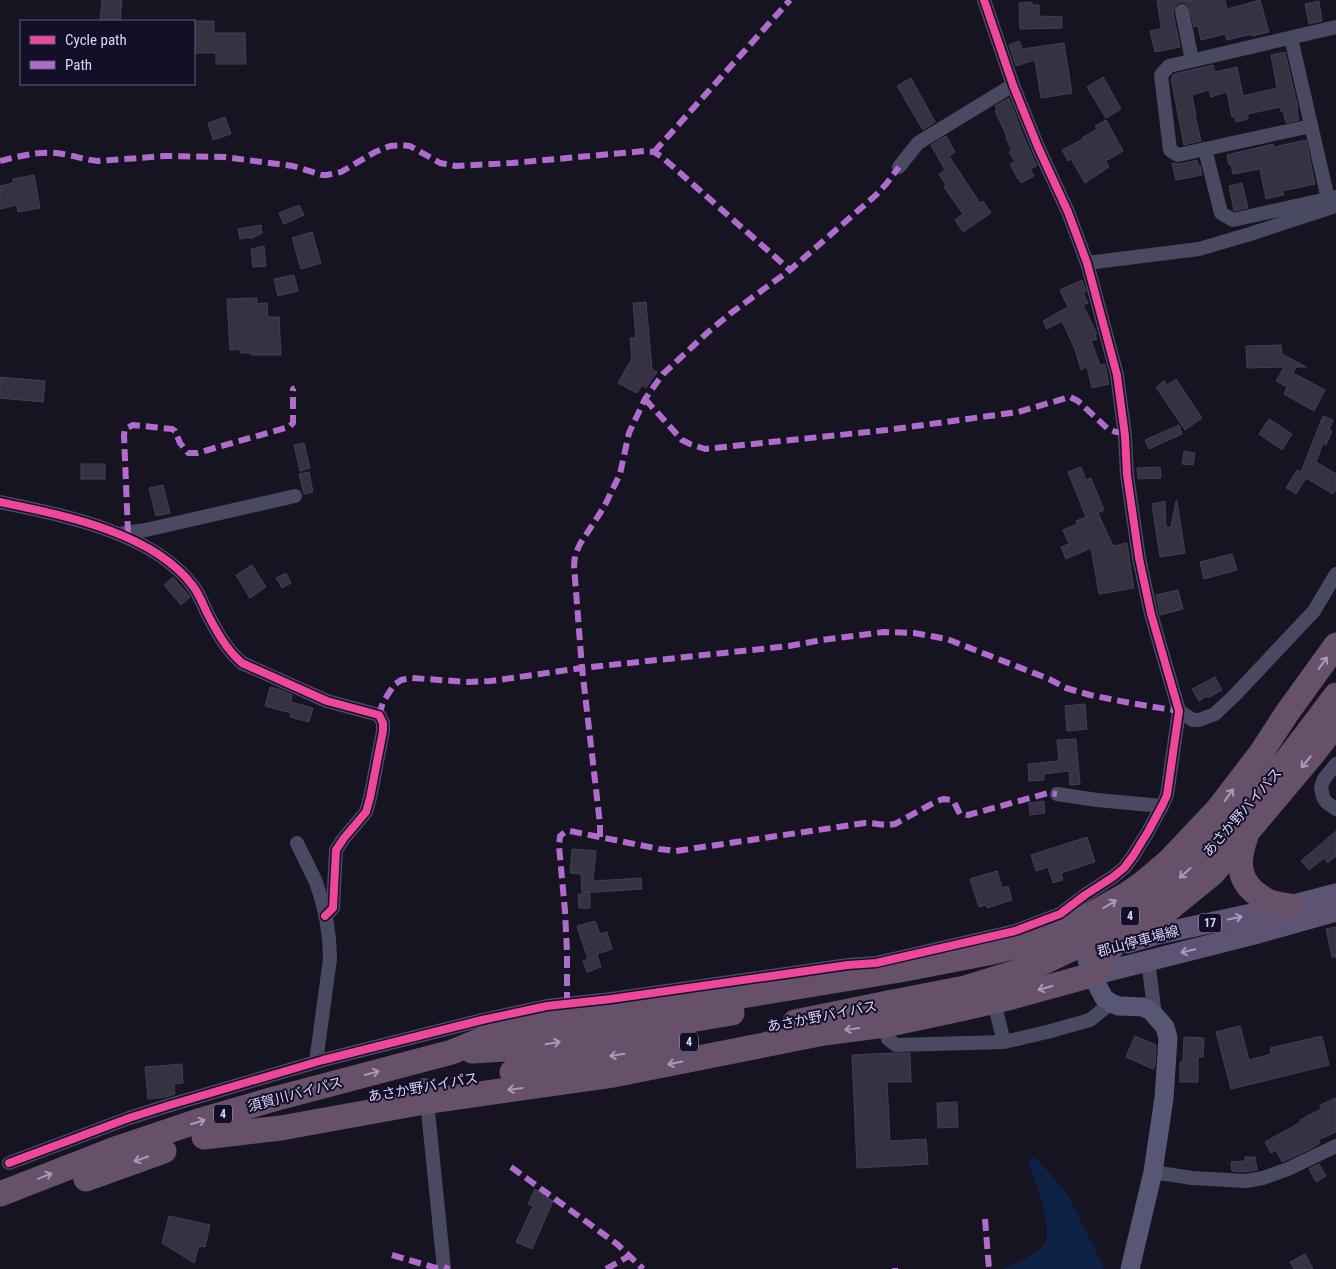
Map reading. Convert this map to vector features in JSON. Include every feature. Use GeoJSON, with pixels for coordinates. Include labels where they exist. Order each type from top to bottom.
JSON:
{"type":"FeatureCollection","features":[{"type":"Feature","properties":{"kind":"highway","name":"あさか野バイパス"},"geometry":{"type":"LineString","coordinates":[[452,1052],[510,1028],[646,1007],[723,999],[925,965],[1030,943],[1048,936],[1072,915],[1094,914],[1142,883],[1169,860],[1218,810],[1261,754],[1287,712],[1336,645]]}},
{"type":"Feature","properties":{"kind":"highway","name":"あさか野バイパス"},"geometry":{"type":"LineString","coordinates":[[0,1213],[125,1164],[276,1116],[426,1093],[490,1076],[657,1048],[964,988],[1044,962],[1086,942],[1136,912],[1169,888],[1215,846],[1263,791],[1336,695]]}},
{"type":"Feature","properties":{"kind":"highway"},"geometry":{"type":"LineString","coordinates":[[426,1093],[613,1075],[824,1033],[885,1025],[994,1002],[1089,965],[1119,940],[1144,927],[1213,873],[1336,724]]}},
{"type":"Feature","properties":{"kind":"highway"},"geometry":{"type":"LineString","coordinates":[[1247,833],[1240,861],[1244,880],[1247,885],[1264,899],[1290,906]]}},
{"type":"Feature","properties":{"kind":"highway"},"geometry":{"type":"LineString","coordinates":[[452,1052],[523,1048],[1089,965]]}},
{"type":"Feature","properties":{"kind":"highway","name":"須賀川バイパス"},"geometry":{"type":"LineString","coordinates":[[0,1194],[118,1148],[198,1121],[452,1052]]}},
{"type":"Feature","properties":{"kind":"main road","name":"郡山停車場線"},"geometry":{"type":"LineString","coordinates":[[1111,948],[1158,934],[1290,906],[1336,894]]}},
{"type":"Feature","properties":{"kind":"main road","name":"郡山停車場線"},"geometry":{"type":"LineString","coordinates":[[1089,965],[1148,961],[1336,911]]}},
{"type":"Feature","properties":{"kind":"street"},"geometry":{"type":"LineString","coordinates":[[984,0],[1013,85],[1038,147],[1068,212],[1087,262],[1117,375],[1125,436],[1127,475],[1139,558],[1151,614],[1179,711],[1167,794],[1162,806],[1134,856],[1113,877],[1085,895],[1072,915]]}},
{"type":"Feature","properties":{"kind":"street"},"geometry":{"type":"LineString","coordinates":[[1182,11],[1192,60]]}},
{"type":"Feature","properties":{"kind":"street"},"geometry":{"type":"LineString","coordinates":[[1311,126],[1178,155],[1170,150],[1161,75],[1169,66],[1239,48],[1336,27]]}},
{"type":"Feature","properties":{"kind":"street"},"geometry":{"type":"LineString","coordinates":[[1292,38],[1311,126],[1333,201]]}},
{"type":"Feature","properties":{"kind":"street"},"geometry":{"type":"LineString","coordinates":[[899,166],[918,143],[1013,85]]}},
{"type":"Feature","properties":{"kind":"street"},"geometry":{"type":"LineString","coordinates":[[1205,149],[1220,213],[1233,220],[1333,201]]}},
{"type":"Feature","properties":{"kind":"street"},"geometry":{"type":"LineString","coordinates":[[1087,262],[1199,249],[1259,231],[1333,201]]}},
{"type":"Feature","properties":{"kind":"street"},"geometry":{"type":"LineString","coordinates":[[122,535],[124,533],[146,530],[296,496]]}},
{"type":"Feature","properties":{"kind":"street"},"geometry":{"type":"LineString","coordinates":[[0,502],[103,528],[122,535],[158,554],[174,564],[194,586],[221,638],[231,654],[242,663],[327,701],[379,715],[383,723],[383,731],[370,798],[366,812],[348,832],[336,850],[333,908],[325,916]]}},
{"type":"Feature","properties":{"kind":"street"},"geometry":{"type":"LineString","coordinates":[[1179,711],[1193,720],[1199,720],[1215,714],[1314,611],[1336,574]]}},
{"type":"Feature","properties":{"kind":"street"},"geometry":{"type":"LineString","coordinates":[[1336,764],[1324,779],[1321,787],[1326,802],[1336,809]]}},
{"type":"Feature","properties":{"kind":"street"},"geometry":{"type":"LineString","coordinates":[[1057,794],[1162,806]]}},
{"type":"Feature","properties":{"kind":"street"},"geometry":{"type":"LineString","coordinates":[[297,843],[316,883],[328,924],[330,960],[316,1062]]}},
{"type":"Feature","properties":{"kind":"street"},"geometry":{"type":"LineString","coordinates":[[9,1163],[129,1118],[316,1062],[474,1022],[547,1006],[611,1000],[848,965],[876,963],[1015,931],[1060,914],[1072,915]]}},
{"type":"Feature","properties":{"kind":"street"},"geometry":{"type":"LineString","coordinates":[[1072,915],[1089,965],[1104,998],[1119,1006],[1143,1007],[1151,1011],[1165,1027],[1168,1038],[1164,1098],[1153,1172],[1130,1269]]}},
{"type":"Feature","properties":{"kind":"street"},"geometry":{"type":"LineString","coordinates":[[1148,961],[1155,1015]]}},
{"type":"Feature","properties":{"kind":"street"},"geometry":{"type":"LineString","coordinates":[[994,1002],[1004,1042]]}},
{"type":"Feature","properties":{"kind":"street"},"geometry":{"type":"LineString","coordinates":[[885,1025],[888,1039],[896,1046],[1004,1042],[1090,1020],[1111,1003]]}},
{"type":"Feature","properties":{"kind":"street"},"geometry":{"type":"LineString","coordinates":[[426,1093],[444,1269]]}},
{"type":"Feature","properties":{"kind":"street"},"geometry":{"type":"LineString","coordinates":[[1153,1172],[1192,1178],[1246,1181],[1263,1178],[1288,1169],[1336,1146]]}},
{"type":"Feature","properties":{"kind":"water"},"geometry":{"type":"Polygon","coordinates":[[[1036,1158],[1067,1193],[1105,1269],[1002,1269],[1032,1254],[1045,1242],[1047,1228],[1044,1210],[1029,1164],[1029,1159],[1036,1158]]]}},
{"type":"Feature","properties":{"kind":"building"},"geometry":{"type":"Polygon","coordinates":[[[102,0],[122,0],[120,20],[100,20],[102,0]]]}},
{"type":"Feature","properties":{"kind":"building"},"geometry":{"type":"Polygon","coordinates":[[[1157,0],[1225,0],[1227,9],[1260,0],[1269,32],[1227,40],[1225,34],[1201,40],[1198,26],[1194,27],[1189,6],[1181,2],[1176,5],[1173,12],[1180,47],[1155,52],[1150,31],[1160,29],[1161,27],[1157,0]]]}},
{"type":"Feature","properties":{"kind":"building"},"geometry":{"type":"Polygon","coordinates":[[[1319,1],[1322,21],[1309,24],[1305,4],[1319,1]]]}},
{"type":"Feature","properties":{"kind":"building"},"geometry":{"type":"Polygon","coordinates":[[[1032,2],[1032,5],[1039,5],[1039,16],[1062,17],[1062,28],[1020,29],[1019,3],[1032,2]]]}},
{"type":"Feature","properties":{"kind":"building"},"geometry":{"type":"Polygon","coordinates":[[[195,21],[214,21],[214,33],[245,33],[246,64],[216,64],[216,53],[195,53],[195,21]]]}},
{"type":"Feature","properties":{"kind":"building"},"geometry":{"type":"Polygon","coordinates":[[[1019,41],[1022,49],[1064,43],[1072,93],[1041,98],[1035,60],[1016,66],[1009,45],[1019,41]]]}},
{"type":"Feature","properties":{"kind":"building"},"geometry":{"type":"Polygon","coordinates":[[[1285,52],[1299,120],[1286,123],[1280,107],[1248,114],[1248,119],[1236,122],[1235,117],[1232,117],[1227,92],[1211,97],[1209,90],[1192,95],[1201,141],[1184,145],[1171,79],[1174,74],[1213,65],[1215,72],[1237,67],[1243,96],[1277,88],[1271,55],[1285,52]]]}},
{"type":"Feature","properties":{"kind":"building"},"geometry":{"type":"Polygon","coordinates":[[[1103,77],[1121,109],[1106,118],[1087,87],[1103,77]]]}},
{"type":"Feature","properties":{"kind":"building"},"geometry":{"type":"Polygon","coordinates":[[[911,78],[935,122],[923,130],[897,86],[911,78]]]}},
{"type":"Feature","properties":{"kind":"building"},"geometry":{"type":"Polygon","coordinates":[[[1009,98],[1037,166],[1030,169],[1034,176],[1021,183],[1010,164],[1015,162],[1009,152],[1012,151],[995,111],[997,110],[995,106],[1009,98]]]}},
{"type":"Feature","properties":{"kind":"building"},"geometry":{"type":"Polygon","coordinates":[[[225,117],[231,134],[213,140],[208,123],[225,117]]]}},
{"type":"Feature","properties":{"kind":"building"},"geometry":{"type":"Polygon","coordinates":[[[1106,120],[1123,151],[1106,161],[1109,167],[1085,183],[1071,159],[1068,161],[1062,150],[1083,139],[1097,129],[1095,126],[1106,120]]]}},
{"type":"Feature","properties":{"kind":"building"},"geometry":{"type":"Polygon","coordinates":[[[946,136],[955,152],[949,156],[980,203],[983,201],[991,213],[963,232],[955,220],[963,214],[944,187],[946,185],[939,174],[945,170],[931,145],[946,136]]]}},
{"type":"Feature","properties":{"kind":"building"},"geometry":{"type":"Polygon","coordinates":[[[1306,140],[1315,184],[1282,191],[1284,195],[1266,199],[1260,169],[1233,174],[1231,164],[1229,165],[1227,155],[1273,144],[1274,147],[1306,140]]]}},
{"type":"Feature","properties":{"kind":"building"},"geometry":{"type":"Polygon","coordinates":[[[1197,160],[1202,175],[1176,180],[1172,163],[1180,164],[1197,160]]]}},
{"type":"Feature","properties":{"kind":"building"},"geometry":{"type":"Polygon","coordinates":[[[34,175],[40,208],[18,212],[17,205],[0,209],[0,186],[13,183],[13,179],[34,175]]]}},
{"type":"Feature","properties":{"kind":"building"},"geometry":{"type":"Polygon","coordinates":[[[1242,183],[1248,208],[1234,211],[1229,186],[1242,183]]]}},
{"type":"Feature","properties":{"kind":"building"},"geometry":{"type":"Polygon","coordinates":[[[299,205],[304,215],[284,224],[279,213],[299,205]]]}},
{"type":"Feature","properties":{"kind":"building"},"geometry":{"type":"Polygon","coordinates":[[[261,225],[262,233],[250,239],[250,237],[240,239],[238,229],[261,225]]]}},
{"type":"Feature","properties":{"kind":"building"},"geometry":{"type":"Polygon","coordinates":[[[312,232],[321,263],[301,269],[292,238],[312,232]]]}},
{"type":"Feature","properties":{"kind":"building"},"geometry":{"type":"Polygon","coordinates":[[[264,246],[266,266],[253,267],[251,249],[264,246]]]}},
{"type":"Feature","properties":{"kind":"building"},"geometry":{"type":"Polygon","coordinates":[[[294,275],[298,291],[278,296],[274,279],[294,275]]]}},
{"type":"Feature","properties":{"kind":"building"},"geometry":{"type":"Polygon","coordinates":[[[1082,280],[1086,292],[1083,293],[1088,303],[1083,305],[1097,334],[1095,335],[1097,339],[1091,341],[1100,365],[1105,364],[1109,384],[1092,388],[1087,367],[1081,370],[1075,349],[1062,321],[1047,329],[1043,321],[1068,307],[1060,290],[1082,280]]]}},
{"type":"Feature","properties":{"kind":"building"},"geometry":{"type":"Polygon","coordinates":[[[257,298],[257,304],[267,303],[268,317],[279,317],[281,355],[251,355],[251,353],[240,353],[240,349],[230,350],[227,299],[257,298]]]}},
{"type":"Feature","properties":{"kind":"building"},"geometry":{"type":"Polygon","coordinates":[[[646,302],[652,369],[657,372],[646,388],[642,385],[637,393],[618,383],[632,358],[630,338],[636,338],[633,303],[646,302]]]}},
{"type":"Feature","properties":{"kind":"building"},"geometry":{"type":"Polygon","coordinates":[[[1281,345],[1282,354],[1306,367],[1296,367],[1293,373],[1325,390],[1314,411],[1284,394],[1287,387],[1276,381],[1284,367],[1247,368],[1246,346],[1281,345]]]}},
{"type":"Feature","properties":{"kind":"building"},"geometry":{"type":"Polygon","coordinates":[[[0,377],[45,381],[43,402],[0,398],[0,377]]]}},
{"type":"Feature","properties":{"kind":"building"},"geometry":{"type":"Polygon","coordinates":[[[1176,379],[1202,418],[1185,430],[1156,387],[1164,381],[1167,385],[1176,379]]]}},
{"type":"Feature","properties":{"kind":"building"},"geometry":{"type":"Polygon","coordinates":[[[1323,416],[1333,420],[1329,430],[1332,431],[1326,445],[1323,443],[1316,462],[1336,474],[1336,489],[1333,494],[1306,478],[1296,494],[1286,488],[1297,470],[1301,472],[1323,416]]]}},
{"type":"Feature","properties":{"kind":"building"},"geometry":{"type":"Polygon","coordinates":[[[1269,419],[1292,434],[1282,450],[1259,434],[1269,419]]]}},
{"type":"Feature","properties":{"kind":"building"},"geometry":{"type":"Polygon","coordinates":[[[1179,425],[1182,434],[1149,449],[1145,440],[1179,425]]]}},
{"type":"Feature","properties":{"kind":"building"},"geometry":{"type":"Polygon","coordinates":[[[304,443],[310,468],[300,471],[294,445],[304,443]]]}},
{"type":"Feature","properties":{"kind":"building"},"geometry":{"type":"Polygon","coordinates":[[[1184,451],[1195,453],[1193,465],[1182,464],[1184,451]]]}},
{"type":"Feature","properties":{"kind":"building"},"geometry":{"type":"Polygon","coordinates":[[[81,464],[105,464],[105,479],[81,479],[81,464]]]}},
{"type":"Feature","properties":{"kind":"building"},"geometry":{"type":"Polygon","coordinates":[[[1081,467],[1086,480],[1091,478],[1104,510],[1098,513],[1113,546],[1127,543],[1134,588],[1099,594],[1091,548],[1066,559],[1061,547],[1069,544],[1063,530],[1077,524],[1076,521],[1086,517],[1068,472],[1081,467]]]}},
{"type":"Feature","properties":{"kind":"building"},"geometry":{"type":"Polygon","coordinates":[[[1160,467],[1161,478],[1138,479],[1137,468],[1160,467]]]}},
{"type":"Feature","properties":{"kind":"building"},"geometry":{"type":"Polygon","coordinates":[[[309,472],[313,492],[304,494],[299,474],[309,472]]]}},
{"type":"Feature","properties":{"kind":"building"},"geometry":{"type":"Polygon","coordinates":[[[163,485],[170,513],[156,516],[149,488],[163,485]]]}},
{"type":"Feature","properties":{"kind":"building"},"geometry":{"type":"Polygon","coordinates":[[[1165,501],[1166,527],[1171,527],[1177,501],[1185,553],[1160,557],[1152,504],[1165,501]]]}},
{"type":"Feature","properties":{"kind":"building"},"geometry":{"type":"Polygon","coordinates":[[[1232,554],[1237,570],[1204,579],[1200,562],[1232,554]]]}},
{"type":"Feature","properties":{"kind":"building"},"geometry":{"type":"Polygon","coordinates":[[[252,565],[266,587],[250,598],[236,575],[252,565]]]}},
{"type":"Feature","properties":{"kind":"building"},"geometry":{"type":"Polygon","coordinates":[[[286,573],[291,583],[282,588],[276,578],[286,573]]]}},
{"type":"Feature","properties":{"kind":"building"},"geometry":{"type":"Polygon","coordinates":[[[173,577],[190,597],[181,605],[164,585],[173,577]]]}},
{"type":"Feature","properties":{"kind":"building"},"geometry":{"type":"Polygon","coordinates":[[[1178,590],[1183,609],[1160,615],[1156,595],[1178,590]]]}},
{"type":"Feature","properties":{"kind":"building"},"geometry":{"type":"Polygon","coordinates":[[[1215,677],[1222,690],[1199,701],[1192,689],[1215,677]]]}},
{"type":"Feature","properties":{"kind":"building"},"geometry":{"type":"Polygon","coordinates":[[[270,687],[292,695],[291,702],[313,708],[309,722],[290,717],[291,713],[265,706],[270,687]]]}},
{"type":"Feature","properties":{"kind":"building"},"geometry":{"type":"Polygon","coordinates":[[[1085,704],[1087,729],[1067,731],[1065,706],[1085,704]]]}},
{"type":"Feature","properties":{"kind":"building"},"geometry":{"type":"Polygon","coordinates":[[[1076,739],[1080,784],[1070,785],[1069,771],[1044,774],[1044,780],[1029,781],[1028,764],[1059,761],[1057,740],[1076,739]]]}},
{"type":"Feature","properties":{"kind":"building"},"geometry":{"type":"Polygon","coordinates":[[[1044,801],[1045,813],[1030,815],[1029,803],[1044,801]]]}},
{"type":"Feature","properties":{"kind":"building"},"geometry":{"type":"Polygon","coordinates":[[[1336,831],[1336,856],[1328,863],[1324,858],[1309,870],[1301,861],[1336,831]]]}},
{"type":"Feature","properties":{"kind":"building"},"geometry":{"type":"Polygon","coordinates":[[[1087,837],[1095,862],[1061,873],[1063,880],[1053,883],[1048,867],[1036,871],[1031,855],[1087,837]]]}},
{"type":"Feature","properties":{"kind":"building"},"geometry":{"type":"Polygon","coordinates":[[[572,849],[596,851],[593,881],[641,878],[642,889],[582,893],[581,874],[570,873],[572,849]]]}},
{"type":"Feature","properties":{"kind":"building"},"geometry":{"type":"Polygon","coordinates":[[[997,871],[1002,888],[1008,886],[1012,900],[987,908],[986,905],[979,907],[970,879],[997,871]]]}},
{"type":"Feature","properties":{"kind":"building"},"geometry":{"type":"Polygon","coordinates":[[[578,894],[590,894],[590,908],[579,908],[578,894]]]}},
{"type":"Feature","properties":{"kind":"building"},"geometry":{"type":"Polygon","coordinates":[[[595,921],[600,934],[607,932],[612,949],[597,954],[601,967],[587,972],[583,961],[588,959],[577,926],[595,921]]]}},
{"type":"Feature","properties":{"kind":"building"},"geometry":{"type":"Polygon","coordinates":[[[1336,927],[1336,957],[1332,957],[1326,929],[1336,927]]]}},
{"type":"Feature","properties":{"kind":"building"},"geometry":{"type":"Polygon","coordinates":[[[1240,1026],[1249,1060],[1271,1054],[1270,1048],[1322,1036],[1329,1065],[1231,1089],[1216,1032],[1240,1026]]]}},
{"type":"Feature","properties":{"kind":"building"},"geometry":{"type":"Polygon","coordinates":[[[1135,1036],[1156,1045],[1153,1069],[1126,1057],[1135,1036]]]}},
{"type":"Feature","properties":{"kind":"building"},"geometry":{"type":"Polygon","coordinates":[[[1184,1037],[1204,1038],[1203,1057],[1198,1057],[1198,1082],[1180,1082],[1180,1062],[1183,1062],[1184,1037]]]}},
{"type":"Feature","properties":{"kind":"building"},"geometry":{"type":"Polygon","coordinates":[[[910,1053],[911,1082],[887,1082],[890,1141],[926,1139],[928,1164],[857,1168],[852,1055],[910,1053]]]}},
{"type":"Feature","properties":{"kind":"building"},"geometry":{"type":"Polygon","coordinates":[[[182,1064],[183,1083],[174,1084],[175,1094],[148,1099],[145,1067],[182,1064]]]}},
{"type":"Feature","properties":{"kind":"building"},"geometry":{"type":"Polygon","coordinates":[[[1336,1098],[1336,1132],[1318,1140],[1320,1143],[1310,1149],[1282,1162],[1276,1150],[1271,1153],[1265,1142],[1321,1109],[1320,1105],[1336,1098]]]}},
{"type":"Feature","properties":{"kind":"building"},"geometry":{"type":"Polygon","coordinates":[[[957,1102],[958,1127],[938,1128],[937,1103],[957,1102]]]}},
{"type":"Feature","properties":{"kind":"building"},"geometry":{"type":"Polygon","coordinates":[[[1245,1157],[1255,1157],[1257,1170],[1245,1172],[1232,1171],[1231,1162],[1245,1161],[1245,1157]]]}},
{"type":"Feature","properties":{"kind":"building"},"geometry":{"type":"Polygon","coordinates":[[[1319,1164],[1326,1176],[1316,1182],[1309,1169],[1319,1164]]]}},
{"type":"Feature","properties":{"kind":"building"},"geometry":{"type":"Polygon","coordinates":[[[535,1189],[553,1201],[532,1249],[516,1242],[533,1206],[528,1204],[535,1189]]]}},
{"type":"Feature","properties":{"kind":"building"},"geometry":{"type":"Polygon","coordinates":[[[169,1216],[210,1225],[205,1247],[199,1246],[194,1263],[162,1243],[169,1216]]]}},
{"type":"Feature","properties":{"kind":"building"},"geometry":{"type":"Polygon","coordinates":[[[1305,1254],[1313,1269],[1294,1269],[1290,1262],[1305,1254]]]}},
{"type":"Feature","properties":{"kind":"marked path"},"geometry":{"type":"LineString","coordinates":[[654,152],[790,0]]}},
{"type":"Feature","properties":{"kind":"marked path"},"geometry":{"type":"LineString","coordinates":[[0,161],[31,154],[47,153],[98,161],[165,156],[224,157],[293,166],[327,175],[341,172],[375,152],[390,146],[402,145],[410,146],[440,163],[456,166],[645,151],[654,152],[790,270]]}},
{"type":"Feature","properties":{"kind":"marked path"},"geometry":{"type":"LineString","coordinates":[[600,837],[582,668],[574,566],[575,555],[580,544],[604,507],[620,474],[629,433],[645,399],[663,374],[707,333],[790,270],[876,195],[899,167]]}},
{"type":"Feature","properties":{"kind":"marked path"},"geometry":{"type":"LineString","coordinates":[[128,533],[125,429],[133,425],[172,429],[188,453],[197,453],[289,427],[293,423],[293,389],[295,388]]}},
{"type":"Feature","properties":{"kind":"marked path"},"geometry":{"type":"LineString","coordinates":[[645,399],[682,440],[705,449],[887,430],[1018,412],[1070,397],[1078,401],[1108,429],[1116,432],[1125,432]]}},
{"type":"Feature","properties":{"kind":"marked path"},"geometry":{"type":"LineString","coordinates":[[379,715],[383,702],[394,685],[401,680],[412,678],[468,682],[491,681],[582,668],[789,646],[884,632],[914,633],[947,639],[1049,679],[1066,688],[1090,695],[1179,711]]}},
{"type":"Feature","properties":{"kind":"marked path"},"geometry":{"type":"LineString","coordinates":[[567,1004],[565,911],[559,846],[560,836],[565,832],[570,831],[676,851],[865,823],[895,824],[943,799],[951,800],[960,814],[968,815],[1048,793],[1057,794]]}},
{"type":"Feature","properties":{"kind":"marked path"},"geometry":{"type":"LineString","coordinates":[[511,1167],[617,1244],[643,1269]]}},
{"type":"Feature","properties":{"kind":"marked path"},"geometry":{"type":"LineString","coordinates":[[985,1219],[989,1269]]}},
{"type":"Feature","properties":{"kind":"marked path"},"geometry":{"type":"LineString","coordinates":[[392,1255],[436,1268],[444,1267],[449,1269]]}},
{"type":"Feature","properties":{"kind":"marked path"},"geometry":{"type":"LineString","coordinates":[[606,1269],[629,1256]]}},
{"type":"Feature","properties":{"kind":"cycle path"},"geometry":{"type":"LineString","coordinates":[[9,1163],[129,1118],[170,1105],[323,1060],[482,1020],[547,1006],[611,999],[848,965],[876,963],[1015,931],[1060,914],[1124,868],[1149,830],[1167,795],[1179,711],[1151,614],[1139,558],[1127,475],[1125,436],[1117,375],[1087,263],[1068,212],[1038,147],[1013,85],[984,0]]}},
{"type":"Feature","properties":{"kind":"cycle path"},"geometry":{"type":"LineString","coordinates":[[0,502],[78,520],[131,539],[155,552],[176,567],[193,586],[222,640],[242,663],[327,701],[379,715],[383,723],[383,731],[370,798],[366,812],[336,850],[333,908],[325,916]]}}]}
